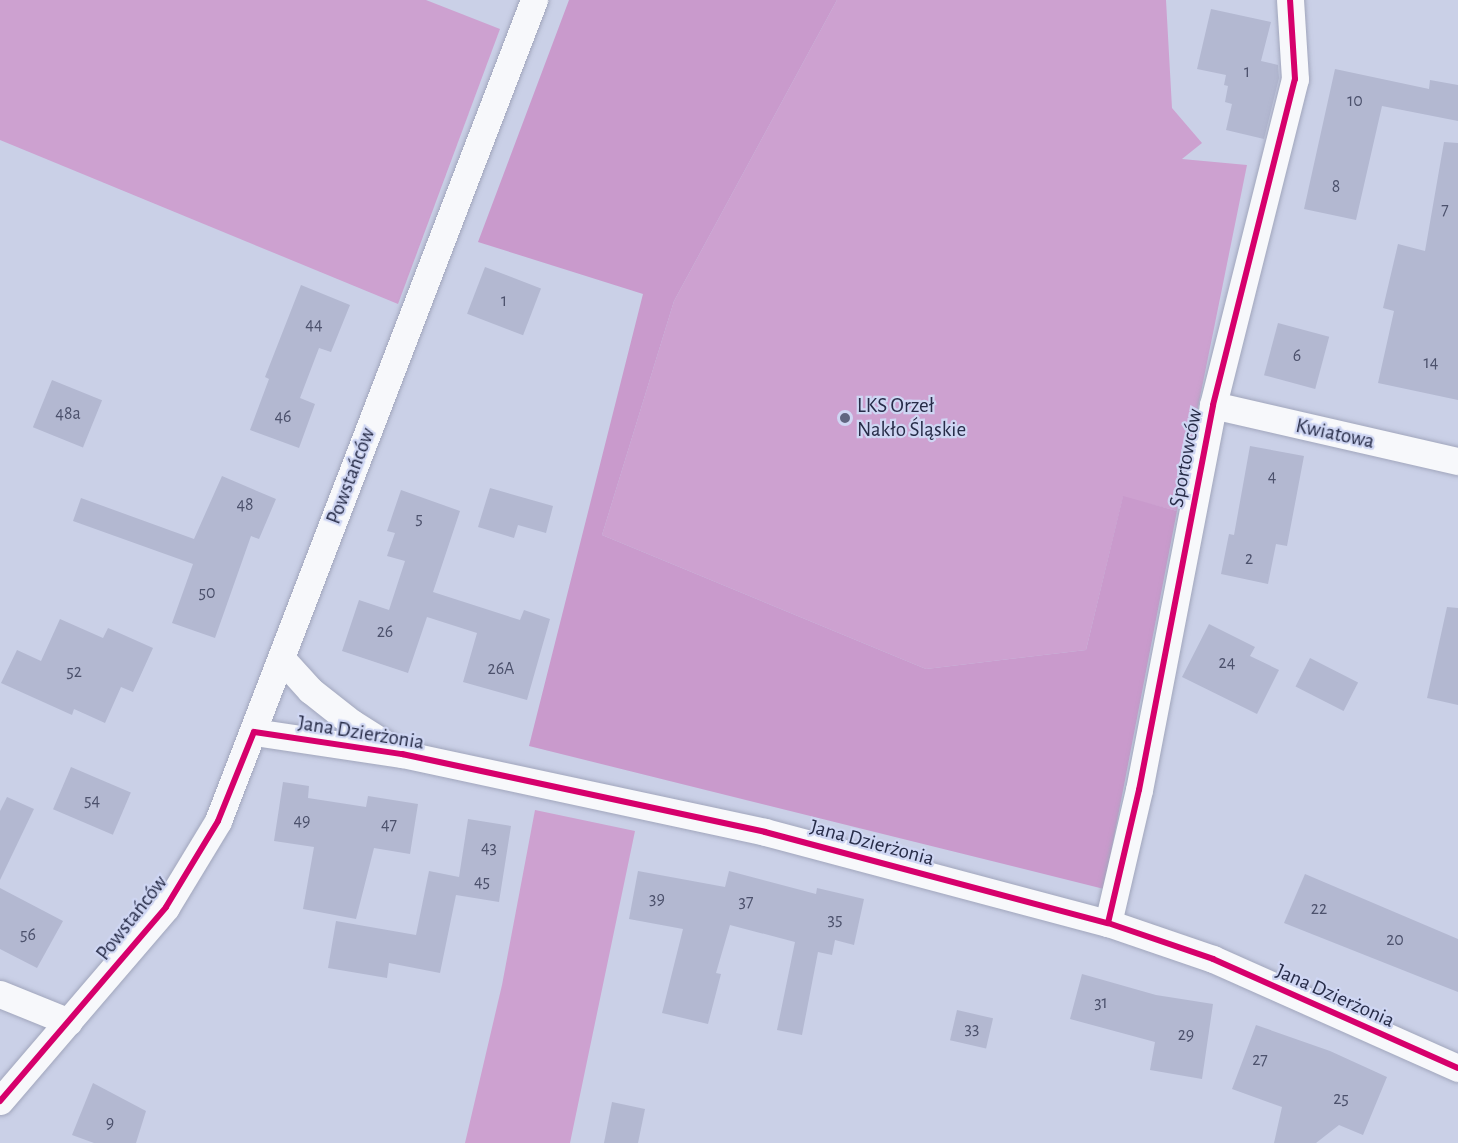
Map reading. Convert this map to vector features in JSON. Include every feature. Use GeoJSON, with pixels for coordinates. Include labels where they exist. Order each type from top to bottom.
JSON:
{"type":"FeatureCollection","features":[{"type":"Feature","properties":{"kind":"street","name":"Powstańców"},"geometry":{"type":"LineString","coordinates":[[0,1101],[166,907],[218,820],[254,732],[534,0]]}},
{"type":"Feature","properties":{"kind":"street","name":"Sportowców"},"geometry":{"type":"LineString","coordinates":[[1108,923],[1139,790],[1213,405],[1295,79],[1290,0]]}},
{"type":"Feature","properties":{"kind":"street","name":"Kwiatowa"},"geometry":{"type":"LineString","coordinates":[[1213,405],[1458,461]]}},
{"type":"Feature","properties":{"kind":"street","name":"Jana Dzierżonia"},"geometry":{"type":"LineString","coordinates":[[282,659],[310,690],[352,723],[402,754]]}},
{"type":"Feature","properties":{"kind":"street","name":"Jana Dzierżonia"},"geometry":{"type":"LineString","coordinates":[[254,732],[402,754],[765,832],[1108,923],[1213,959],[1458,1068]]}},
{"type":"Feature","properties":{"kind":"street"},"geometry":{"type":"LineString","coordinates":[[0,994],[69,1022]]}},
{"type":"Feature","properties":{"kind":"shaded area"},"geometry":{"type":"Polygon","coordinates":[[[0,0],[426,0],[500,29],[398,304],[0,140],[0,0]]]}},
{"type":"Feature","properties":{"kind":"shaded area"},"geometry":{"type":"Polygon","coordinates":[[[569,0],[837,0],[674,301],[602,535],[926,669],[1086,650],[1123,496],[1177,511],[1104,889],[529,746],[643,294],[478,242],[569,0]]]}},
{"type":"Feature","properties":{"kind":"shaded area","name":"LKS Orzeł Nakło Śląskie"},"geometry":{"type":"Polygon","coordinates":[[[837,0],[1166,0],[1172,108],[1202,143],[1182,159],[1247,165],[1177,511],[1123,497],[1086,650],[926,669],[602,535],[674,301],[837,0]]]}},
{"type":"Feature","properties":{"kind":"shaded area"},"geometry":{"type":"Polygon","coordinates":[[[535,810],[635,831],[570,1143],[465,1143],[502,985],[535,810]]]}},
{"type":"Feature","properties":{"kind":"building"},"geometry":{"type":"Polygon","coordinates":[[[1211,9],[1271,22],[1261,61],[1278,65],[1279,78],[1264,139],[1226,130],[1232,104],[1225,102],[1228,86],[1224,85],[1226,75],[1197,69],[1211,9]]]}},
{"type":"Feature","properties":{"kind":"building"},"geometry":{"type":"Polygon","coordinates":[[[1335,69],[1429,89],[1430,80],[1458,85],[1458,121],[1382,106],[1356,220],[1304,209],[1335,69]]]}},
{"type":"Feature","properties":{"kind":"building"},"geometry":{"type":"Polygon","coordinates":[[[1444,142],[1458,143],[1458,400],[1378,383],[1394,311],[1383,308],[1398,244],[1425,251],[1444,142]]]}},
{"type":"Feature","properties":{"kind":"building"},"geometry":{"type":"Polygon","coordinates":[[[485,267],[541,289],[523,335],[467,314],[485,267]]]}},
{"type":"Feature","properties":{"kind":"building"},"geometry":{"type":"Polygon","coordinates":[[[301,285],[350,305],[331,352],[319,348],[300,398],[315,404],[299,448],[250,430],[269,379],[265,377],[301,285]]]}},
{"type":"Feature","properties":{"kind":"building"},"geometry":{"type":"Polygon","coordinates":[[[1278,323],[1329,337],[1315,389],[1264,375],[1278,323]]]}},
{"type":"Feature","properties":{"kind":"building"},"geometry":{"type":"Polygon","coordinates":[[[52,380],[102,400],[83,448],[33,427],[52,380]]]}},
{"type":"Feature","properties":{"kind":"building"},"geometry":{"type":"Polygon","coordinates":[[[1250,446],[1304,456],[1287,546],[1276,544],[1268,584],[1221,574],[1229,534],[1234,535],[1250,446]]]}},
{"type":"Feature","properties":{"kind":"building"},"geometry":{"type":"Polygon","coordinates":[[[222,476],[276,499],[259,539],[251,536],[215,638],[172,623],[193,564],[73,521],[81,498],[194,539],[222,476]]]}},
{"type":"Feature","properties":{"kind":"building"},"geometry":{"type":"Polygon","coordinates":[[[490,488],[553,506],[546,533],[518,525],[514,538],[478,527],[490,488]]]}},
{"type":"Feature","properties":{"kind":"building"},"geometry":{"type":"Polygon","coordinates":[[[401,490],[460,511],[433,592],[520,620],[524,610],[550,619],[527,700],[463,682],[477,633],[427,617],[408,673],[342,651],[359,600],[389,610],[405,561],[387,556],[395,533],[387,531],[401,490]]]}},
{"type":"Feature","properties":{"kind":"building"},"geometry":{"type":"Polygon","coordinates":[[[1447,607],[1458,608],[1458,705],[1427,698],[1447,607]]]}},
{"type":"Feature","properties":{"kind":"building"},"geometry":{"type":"Polygon","coordinates":[[[60,619],[103,638],[108,628],[153,648],[133,692],[121,687],[105,723],[74,709],[72,715],[1,683],[17,650],[41,661],[60,619]]]}},
{"type":"Feature","properties":{"kind":"building"},"geometry":{"type":"Polygon","coordinates":[[[1209,624],[1255,647],[1250,656],[1279,670],[1257,714],[1182,677],[1209,624]]]}},
{"type":"Feature","properties":{"kind":"building"},"geometry":{"type":"Polygon","coordinates":[[[1310,658],[1358,683],[1344,711],[1295,687],[1310,658]]]}},
{"type":"Feature","properties":{"kind":"building"},"geometry":{"type":"Polygon","coordinates":[[[71,767],[131,792],[113,835],[53,809],[71,767]]]}},
{"type":"Feature","properties":{"kind":"building"},"geometry":{"type":"Polygon","coordinates":[[[283,782],[309,786],[308,798],[366,807],[368,796],[418,804],[410,854],[374,848],[356,919],[303,909],[314,847],[274,841],[283,782]]]}},
{"type":"Feature","properties":{"kind":"building"},"geometry":{"type":"Polygon","coordinates":[[[7,797],[34,809],[0,880],[0,811],[7,797]]]}},
{"type":"Feature","properties":{"kind":"building"},"geometry":{"type":"Polygon","coordinates":[[[468,819],[511,826],[499,902],[456,895],[440,973],[389,963],[387,978],[328,968],[336,921],[416,935],[429,871],[459,877],[468,819]]]}},
{"type":"Feature","properties":{"kind":"building"},"geometry":{"type":"Polygon","coordinates":[[[638,871],[725,887],[729,871],[816,894],[817,888],[864,899],[854,945],[835,940],[832,955],[818,952],[802,1035],[777,1030],[795,942],[730,925],[716,973],[721,974],[708,1024],[662,1013],[683,929],[629,919],[638,871]]]}},
{"type":"Feature","properties":{"kind":"building"},"geometry":{"type":"Polygon","coordinates":[[[1305,874],[1458,939],[1458,992],[1284,923],[1305,874]]]}},
{"type":"Feature","properties":{"kind":"building"},"geometry":{"type":"Polygon","coordinates":[[[0,888],[63,921],[37,968],[0,949],[0,888]]]}},
{"type":"Feature","properties":{"kind":"building"},"geometry":{"type":"Polygon","coordinates":[[[1082,974],[1156,995],[1213,1004],[1202,1079],[1150,1070],[1155,1042],[1070,1019],[1082,974]]]}},
{"type":"Feature","properties":{"kind":"building"},"geometry":{"type":"Polygon","coordinates":[[[957,1010],[993,1018],[986,1049],[950,1040],[957,1010]]]}},
{"type":"Feature","properties":{"kind":"building"},"geometry":{"type":"Polygon","coordinates":[[[1256,1025],[1330,1051],[1387,1077],[1363,1135],[1339,1125],[1316,1143],[1274,1143],[1282,1107],[1232,1089],[1256,1025]]]}},
{"type":"Feature","properties":{"kind":"building"},"geometry":{"type":"Polygon","coordinates":[[[93,1083],[146,1111],[136,1143],[94,1143],[72,1135],[93,1083]]]}},
{"type":"Feature","properties":{"kind":"building"},"geometry":{"type":"Polygon","coordinates":[[[612,1102],[645,1109],[638,1143],[604,1143],[612,1102]]]}},
{"type":"Feature","properties":{"kind":"cycle path"},"geometry":{"type":"LineString","coordinates":[[1108,923],[1139,790],[1213,405],[1295,79],[1290,0]]}},
{"type":"Feature","properties":{"kind":"cycle path"},"geometry":{"type":"LineString","coordinates":[[0,1101],[166,907],[218,821],[254,732],[402,754],[765,832],[1108,923],[1213,959],[1458,1068]]}},
{"type":"Feature","properties":{"kind":"place","name":"LKS Orzeł Nakło Śląskie"},"geometry":{"type":"Point","coordinates":[845,418]}}]}
